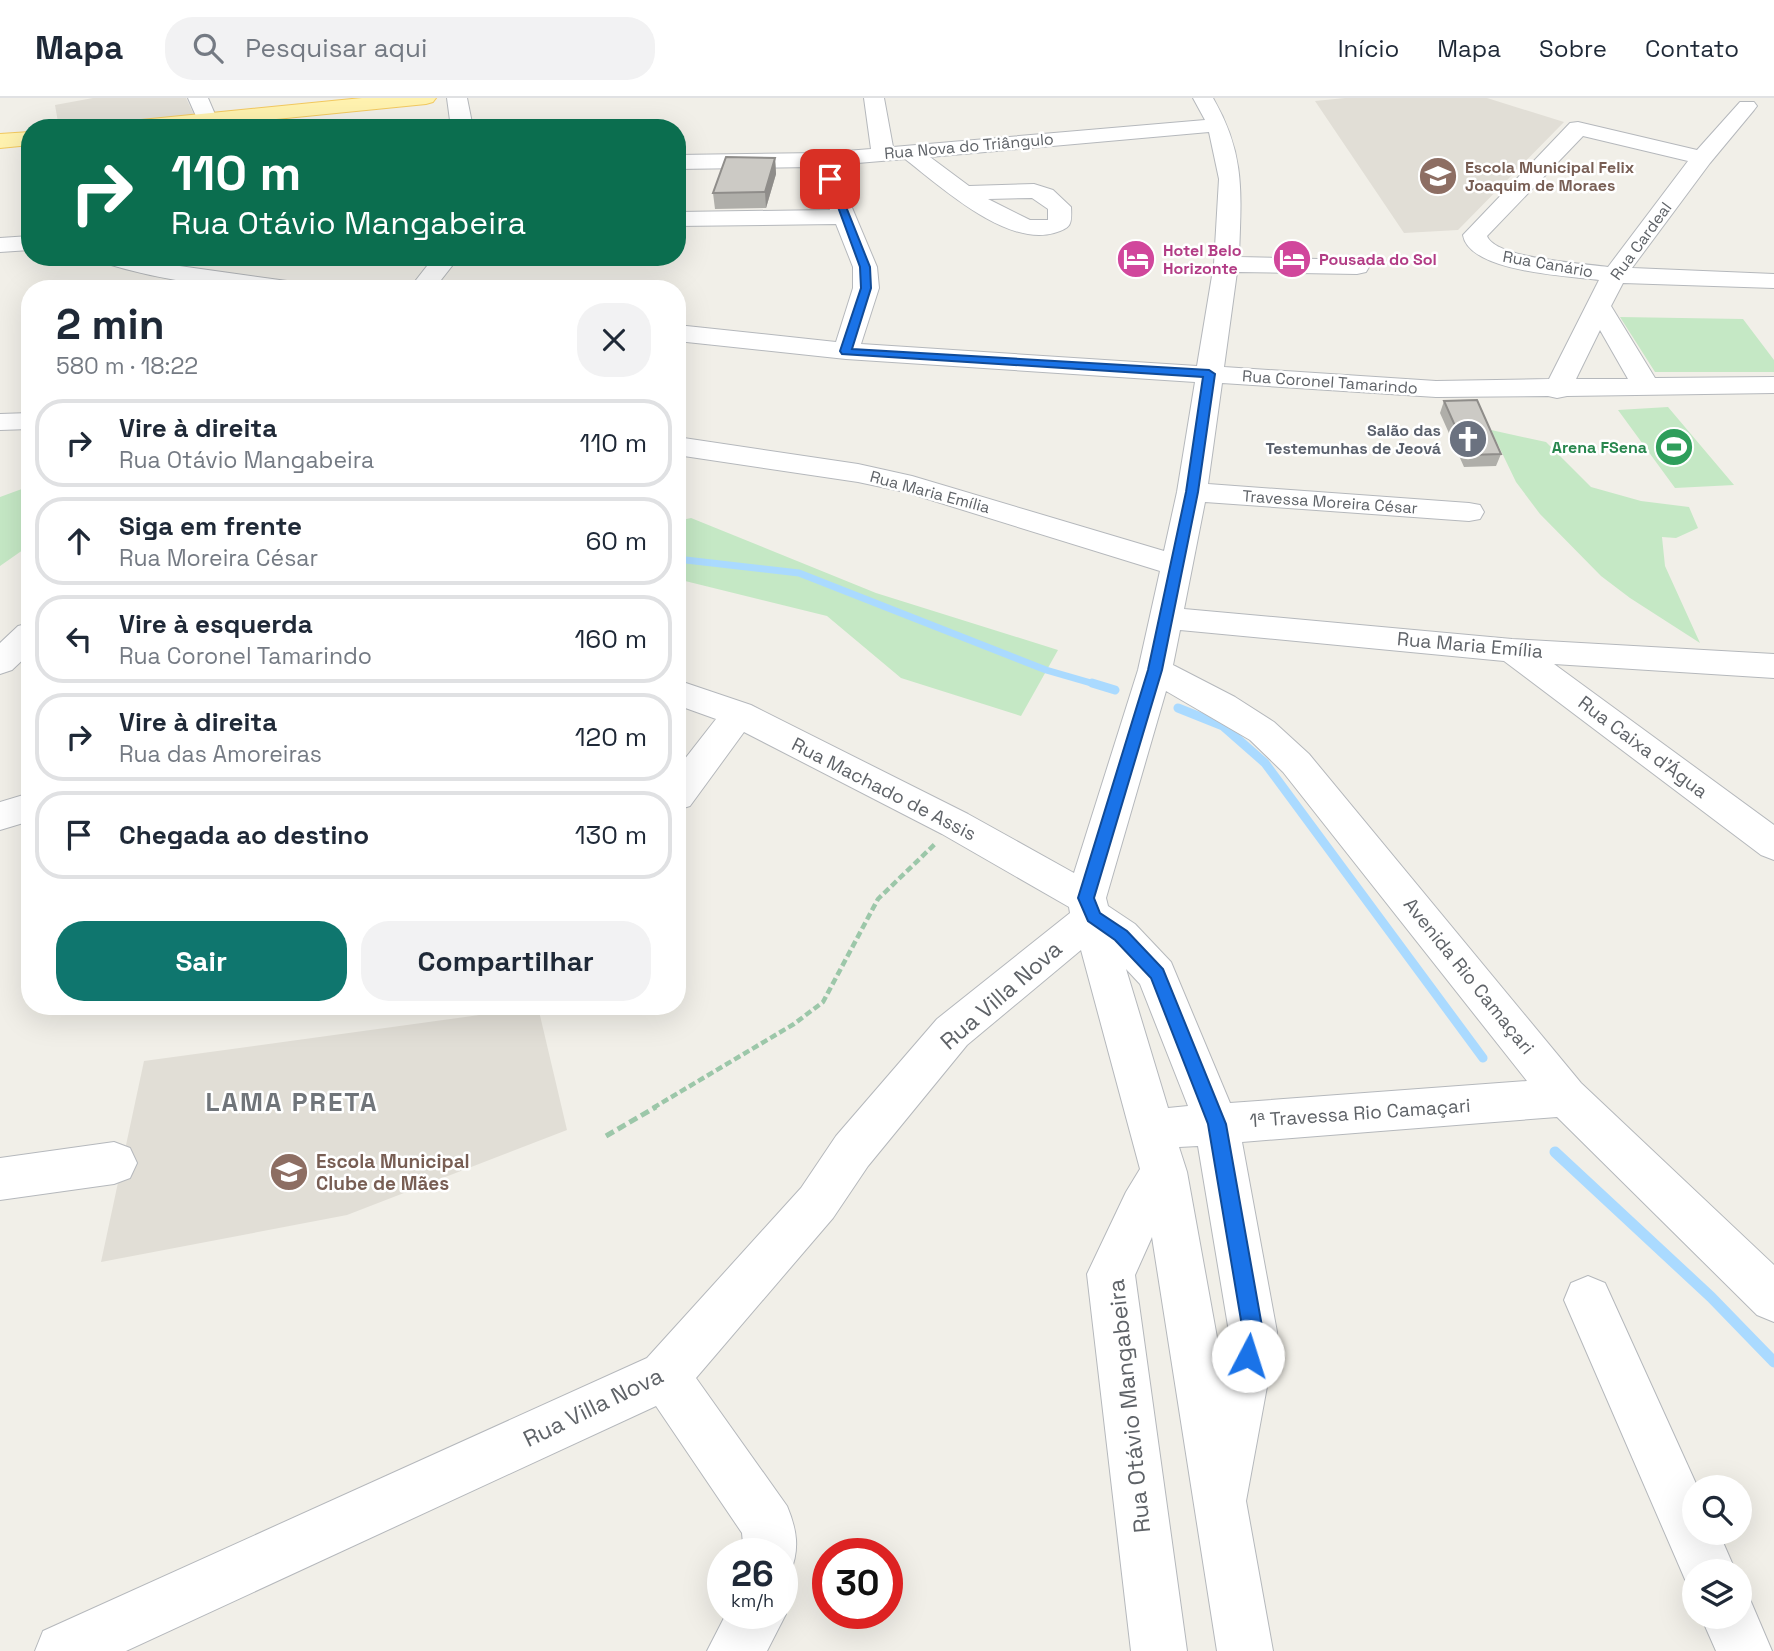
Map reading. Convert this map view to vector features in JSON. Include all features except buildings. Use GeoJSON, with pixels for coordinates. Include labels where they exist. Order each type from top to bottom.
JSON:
{"type":"FeatureCollection","features":[{"type":"Feature","properties":{"kind":"main road"},"geometry":{"type":"LineString","coordinates":[[266,119],[426,98]]}},
{"type":"Feature","properties":{"kind":"main road"},"geometry":{"type":"LineString","coordinates":[[0,141],[21,139]]}},
{"type":"Feature","properties":{"kind":"street"},"geometry":{"type":"LineString","coordinates":[[198,98],[206,119]]}},
{"type":"Feature","properties":{"kind":"street"},"geometry":{"type":"LineString","coordinates":[[457,98],[460,119]]}},
{"type":"Feature","properties":{"kind":"street"},"geometry":{"type":"LineString","coordinates":[[874,98],[883,154]]}},
{"type":"Feature","properties":{"kind":"street"},"geometry":{"type":"LineString","coordinates":[[1203,98],[1218,125],[1230,179],[1226,264],[1192,492],[1166,618],[1090,907],[1158,1151],[1245,1651]]}},
{"type":"Feature","properties":{"kind":"street","name":"Rua Cardeal"},"geometry":{"type":"LineString","coordinates":[[1557,390],[1614,275],[1702,158],[1747,106]]}},
{"type":"Feature","properties":{"kind":"street","name":"Rua Nova do Triângulo"},"geometry":{"type":"LineString","coordinates":[[686,162],[821,160],[1218,125]]}},
{"type":"Feature","properties":{"kind":"street","name":"Rua Canário"},"geometry":{"type":"LineString","coordinates":[[1614,275],[1509,260],[1483,249],[1476,241],[1475,235],[1578,128],[1702,158]]}},
{"type":"Feature","properties":{"kind":"street"},"geometry":{"type":"LineString","coordinates":[[910,152],[966,193]]}},
{"type":"Feature","properties":{"kind":"street"},"geometry":{"type":"LineString","coordinates":[[821,160],[865,267],[866,288],[846,351]]}},
{"type":"Feature","properties":{"kind":"street"},"geometry":{"type":"LineString","coordinates":[[686,219],[846,217]]}},
{"type":"Feature","properties":{"kind":"street"},"geometry":{"type":"LineString","coordinates":[[0,245],[21,244]]}},
{"type":"Feature","properties":{"kind":"street"},"geometry":{"type":"LineString","coordinates":[[1226,264],[1357,267]]}},
{"type":"Feature","properties":{"kind":"street"},"geometry":{"type":"LineString","coordinates":[[138,266],[224,280]]}},
{"type":"Feature","properties":{"kind":"street"},"geometry":{"type":"LineString","coordinates":[[428,280],[440,266]]}},
{"type":"Feature","properties":{"kind":"street"},"geometry":{"type":"LineString","coordinates":[[1614,275],[1774,281]]}},
{"type":"Feature","properties":{"kind":"street"},"geometry":{"type":"LineString","coordinates":[[1599,307],[1647,387]]}},
{"type":"Feature","properties":{"kind":"street","name":"Rua Coronel Tamarindo"},"geometry":{"type":"LineString","coordinates":[[686,334],[846,351],[1436,389],[1557,390],[1774,385]]}},
{"type":"Feature","properties":{"kind":"street"},"geometry":{"type":"LineString","coordinates":[[0,422],[21,421]]}},
{"type":"Feature","properties":{"kind":"street","name":"Rua Maria Emília"},"geometry":{"type":"LineString","coordinates":[[686,447],[858,473],[912,485],[1176,565]]}},
{"type":"Feature","properties":{"kind":"street","name":"Travessa Moreira César"},"geometry":{"type":"LineString","coordinates":[[1192,492],[1469,512]]}},
{"type":"Feature","properties":{"kind":"street","name":"Rua Maria Emília"},"geometry":{"type":"LineString","coordinates":[[1166,618],[1512,650],[1774,666]]}},
{"type":"Feature","properties":{"kind":"street"},"geometry":{"type":"LineString","coordinates":[[0,663],[21,643]]}},
{"type":"Feature","properties":{"kind":"street","name":"Rua Caixa d'Água"},"geometry":{"type":"LineString","coordinates":[[1512,650],[1774,845]]}},
{"type":"Feature","properties":{"kind":"street","name":"Avenida Rio Camaçari"},"geometry":{"type":"LineString","coordinates":[[1148,689],[1223,706],[1262,731],[1296,763],[1566,1097],[1774,1298]]}},
{"type":"Feature","properties":{"kind":"street","name":"Rua Machado de Assis"},"geometry":{"type":"LineString","coordinates":[[686,695],[739,714],[955,824],[1090,907],[1157,974],[1217,1124],[1253,1332],[1220,1500]]}},
{"type":"Feature","properties":{"kind":"street"},"geometry":{"type":"LineString","coordinates":[[686,784],[739,714]]}},
{"type":"Feature","properties":{"kind":"street"},"geometry":{"type":"LineString","coordinates":[[0,816],[21,810]]}},
{"type":"Feature","properties":{"kind":"street","name":"Rua Villa Nova"},"geometry":{"type":"LineString","coordinates":[[63,1651],[665,1376],[817,1203],[852,1151],[952,1032],[1090,907]]}},
{"type":"Feature","properties":{"kind":"street","name":"1ª Travessa Rio Camaçari"},"geometry":{"type":"LineString","coordinates":[[1158,1151],[1217,1124],[1566,1097]]}},
{"type":"Feature","properties":{"kind":"street","name":"Rua Otávio Mangabeira"},"geometry":{"type":"LineString","coordinates":[[1158,1151],[1142,1207],[1111,1274],[1159,1651]]}},
{"type":"Feature","properties":{"kind":"street"},"geometry":{"type":"LineString","coordinates":[[0,1179],[114,1163]]}},
{"type":"Feature","properties":{"kind":"street"},"geometry":{"type":"LineString","coordinates":[[1588,1300],[1703,1559]]}},
{"type":"Feature","properties":{"kind":"street"},"geometry":{"type":"LineString","coordinates":[[665,1376],[768,1525],[769,1538]]}},
{"type":"Feature","properties":{"kind":"street"},"geometry":{"type":"LineString","coordinates":[[735,1651],[749,1629]]}},
{"type":"Feature","properties":{"kind":"street"},"geometry":{"type":"LineString","coordinates":[[1734,1629],[1744,1651]]}},
{"type":"Feature","properties":{"kind":"path"},"geometry":{"type":"LineString","coordinates":[[606,1136],[794,1024],[823,1002],[878,899],[955,824]]}},
{"type":"Feature","properties":{"kind":"shaded area"},"geometry":{"type":"Polygon","coordinates":[[[93,98],[186,98],[194,115],[152,119],[57,119],[55,105],[93,98]]]}},
{"type":"Feature","properties":{"kind":"shaded area","name":"Escola Municipal Felix Joaquim de Moraes"},"geometry":{"type":"Polygon","coordinates":[[[1345,98],[1487,98],[1564,122],[1458,230],[1404,233],[1315,101],[1345,98]]]}},
{"type":"Feature","properties":{"kind":"shaded area","name":"Escola Municipal Clube de Mães"},"geometry":{"type":"Polygon","coordinates":[[[480,1015],[540,1015],[567,1130],[347,1215],[101,1262],[144,1061],[480,1015]]]}},
{"type":"Feature","properties":{"kind":"green space"},"geometry":{"type":"Polygon","coordinates":[[[1620,317],[1743,319],[1774,360],[1774,372],[1655,372],[1620,317]]]}},
{"type":"Feature","properties":{"kind":"green space","name":"Arena FSena"},"geometry":{"type":"Polygon","coordinates":[[[1668,407],[1734,485],[1675,488],[1618,410],[1668,407]]]}},
{"type":"Feature","properties":{"kind":"green space"},"geometry":{"type":"Polygon","coordinates":[[[1491,430],[1546,442],[1591,487],[1641,501],[1689,507],[1698,528],[1676,538],[1662,537],[1665,566],[1700,643],[1601,576],[1540,514],[1516,482],[1491,430]]]}},
{"type":"Feature","properties":{"kind":"green space"},"geometry":{"type":"Polygon","coordinates":[[[21,489],[21,551],[0,566],[0,497],[21,489]]]}},
{"type":"Feature","properties":{"kind":"green space"},"geometry":{"type":"Polygon","coordinates":[[[691,518],[876,593],[1058,650],[1021,716],[901,678],[827,616],[686,581],[686,519],[691,518]]]}},
{"type":"Feature","properties":{"kind":"waterway"},"geometry":{"type":"LineString","coordinates":[[686,560],[799,573],[1046,670],[1098,685]]}},
{"type":"Feature","properties":{"kind":"waterway"},"geometry":{"type":"LineString","coordinates":[[1092,683],[1115,690]]}},
{"type":"Feature","properties":{"kind":"waterway"},"geometry":{"type":"LineString","coordinates":[[1178,708],[1223,726],[1265,763],[1483,1058]]}},
{"type":"Feature","properties":{"kind":"waterway"},"geometry":{"type":"LineString","coordinates":[[1555,1152],[1711,1297],[1774,1362]]}},
{"type":"Feature","properties":{"kind":"place","name":"Escola Municipal Felix Joaquim de Moraes"},"geometry":{"type":"Point","coordinates":[1438,176]}},
{"type":"Feature","properties":{"kind":"place","name":"Hotel Belo Horizonte"},"geometry":{"type":"Point","coordinates":[1136,259]}},
{"type":"Feature","properties":{"kind":"place","name":"Pousada do Sol"},"geometry":{"type":"Point","coordinates":[1292,259]}},
{"type":"Feature","properties":{"kind":"place","name":"Salão das Testemunhas de Jeová"},"geometry":{"type":"Point","coordinates":[1468,439]}},
{"type":"Feature","properties":{"kind":"place","name":"Arena FSena"},"geometry":{"type":"Point","coordinates":[1674,447]}},
{"type":"Feature","properties":{"kind":"place","name":"Escola Municipal Clube de Mães"},"geometry":{"type":"Point","coordinates":[289,1172]}},
{"type":"Feature","properties":{"kind":"district","name":"LAMA PRETA"},"geometry":{"type":"Point","coordinates":[292,1102]}},
{"type":"Feature","properties":{"kind":"route"},"geometry":{"type":"LineString","coordinates":[[830,179],[865,267],[866,288],[846,351],[1209,374],[1192,492],[1155,670],[1086,898],[1093,917],[1121,936],[1141,954],[1157,974],[1217,1124],[1253,1332],[1248,1356]]}}]}
